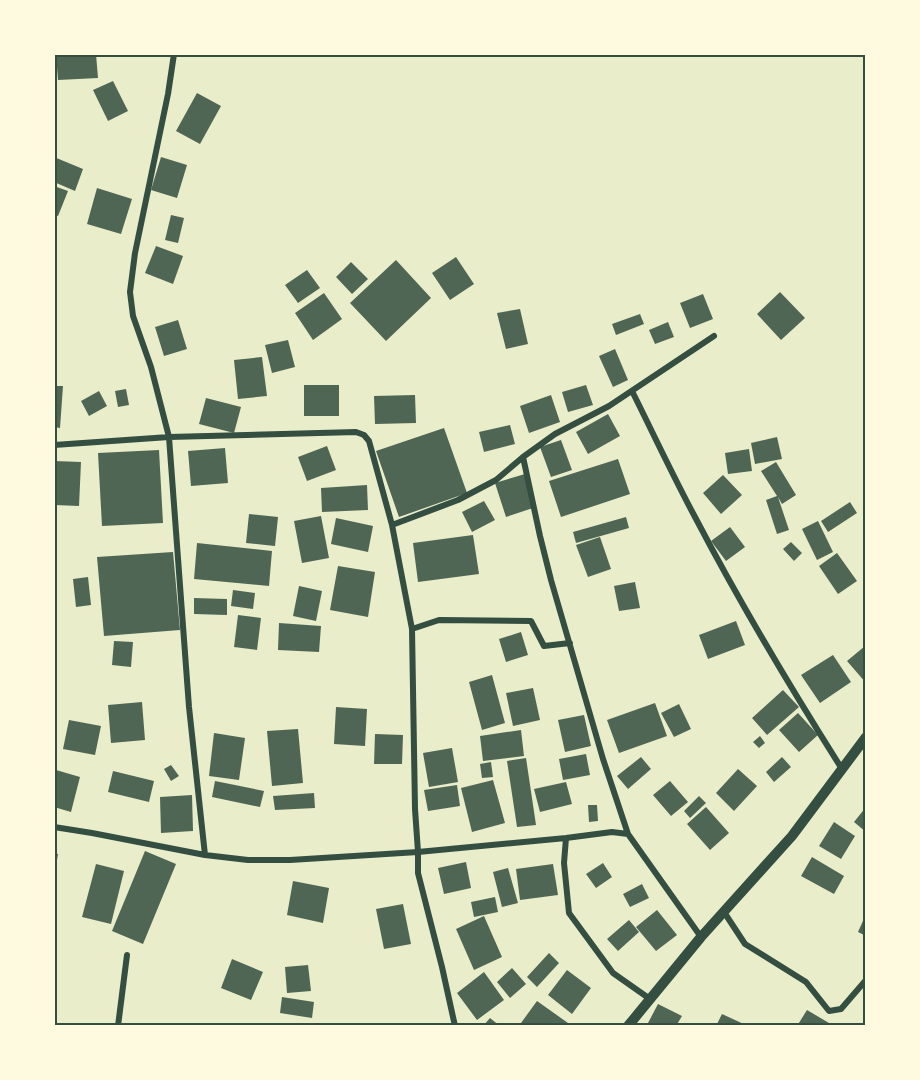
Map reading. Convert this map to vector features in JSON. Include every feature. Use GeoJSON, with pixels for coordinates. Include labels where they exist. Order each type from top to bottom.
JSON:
{"type":"FeatureCollection","features":[{"type":"Feature","properties":{"kind":"main road"},"geometry":{"type":"LineString","coordinates":[[628,1026],[701,937],[792,836],[866,737]]}},
{"type":"Feature","properties":{"kind":"street"},"geometry":{"type":"LineString","coordinates":[[174,54],[168,94],[135,253],[130,292],[133,316],[151,367],[169,437],[189,707],[205,855]]}},
{"type":"Feature","properties":{"kind":"street"},"geometry":{"type":"LineString","coordinates":[[392,525],[458,500],[496,480],[555,434],[609,406],[714,336]]}},
{"type":"Feature","properties":{"kind":"street"},"geometry":{"type":"LineString","coordinates":[[632,391],[695,517],[751,619],[842,769]]}},
{"type":"Feature","properties":{"kind":"street"},"geometry":{"type":"LineString","coordinates":[[54,445],[169,437],[356,432],[364,435],[369,441],[392,525],[412,629],[418,873],[455,1026]]}},
{"type":"Feature","properties":{"kind":"street"},"geometry":{"type":"LineString","coordinates":[[523,457],[540,536],[570,644],[603,759],[628,834],[701,937]]}},
{"type":"Feature","properties":{"kind":"street"},"geometry":{"type":"LineString","coordinates":[[412,629],[439,620],[531,621],[544,646],[570,644]]}},
{"type":"Feature","properties":{"kind":"street"},"geometry":{"type":"LineString","coordinates":[[54,827],[205,855],[248,860],[290,860],[418,852],[612,832],[628,834]]}},
{"type":"Feature","properties":{"kind":"street"},"geometry":{"type":"LineString","coordinates":[[566,838],[564,863],[569,913],[613,973],[650,999]]}},
{"type":"Feature","properties":{"kind":"street"},"geometry":{"type":"LineString","coordinates":[[724,912],[745,944],[806,982],[829,1011],[842,1009],[866,980]]}},
{"type":"Feature","properties":{"kind":"street"},"geometry":{"type":"LineString","coordinates":[[118,1026],[127,955]]}},
{"type":"Feature","properties":{"kind":"building"},"geometry":{"type":"Polygon","coordinates":[[[56,54],[96,54],[98,78],[58,80],[56,54]]]}},
{"type":"Feature","properties":{"kind":"building"},"geometry":{"type":"Polygon","coordinates":[[[113,81],[128,111],[108,121],[93,90],[113,81]]]}},
{"type":"Feature","properties":{"kind":"building"},"geometry":{"type":"Polygon","coordinates":[[[197,93],[221,106],[200,144],[176,131],[197,93]]]}},
{"type":"Feature","properties":{"kind":"building"},"geometry":{"type":"Polygon","coordinates":[[[54,157],[83,169],[75,191],[54,182],[54,157]]]}},
{"type":"Feature","properties":{"kind":"building"},"geometry":{"type":"Polygon","coordinates":[[[161,157],[187,165],[177,198],[151,190],[161,157]]]}},
{"type":"Feature","properties":{"kind":"building"},"geometry":{"type":"Polygon","coordinates":[[[54,186],[68,191],[58,216],[54,215],[54,186]]]}},
{"type":"Feature","properties":{"kind":"building"},"geometry":{"type":"Polygon","coordinates":[[[97,188],[132,199],[121,234],[87,224],[97,188]]]}},
{"type":"Feature","properties":{"kind":"building"},"geometry":{"type":"Polygon","coordinates":[[[171,215],[184,218],[178,243],[165,240],[171,215]]]}},
{"type":"Feature","properties":{"kind":"building"},"geometry":{"type":"Polygon","coordinates":[[[156,246],[183,256],[173,284],[145,273],[156,246]]]}},
{"type":"Feature","properties":{"kind":"building"},"geometry":{"type":"Polygon","coordinates":[[[456,257],[474,284],[450,300],[432,273],[456,257]]]}},
{"type":"Feature","properties":{"kind":"building"},"geometry":{"type":"Polygon","coordinates":[[[396,260],[431,298],[386,341],[350,303],[396,260]]]}},
{"type":"Feature","properties":{"kind":"building"},"geometry":{"type":"Polygon","coordinates":[[[351,262],[368,279],[352,294],[336,277],[351,262]]]}},
{"type":"Feature","properties":{"kind":"building"},"geometry":{"type":"Polygon","coordinates":[[[307,270],[320,288],[298,303],[285,285],[307,270]]]}},
{"type":"Feature","properties":{"kind":"building"},"geometry":{"type":"Polygon","coordinates":[[[780,292],[805,318],[781,340],[757,314],[780,292]]]}},
{"type":"Feature","properties":{"kind":"building"},"geometry":{"type":"Polygon","coordinates":[[[324,293],[342,319],[313,340],[295,313],[324,293]]]}},
{"type":"Feature","properties":{"kind":"building"},"geometry":{"type":"Polygon","coordinates":[[[703,294],[713,319],[690,328],[680,303],[703,294]]]}},
{"type":"Feature","properties":{"kind":"building"},"geometry":{"type":"Polygon","coordinates":[[[520,309],[528,344],[506,349],[497,313],[520,309]]]}},
{"type":"Feature","properties":{"kind":"building"},"geometry":{"type":"Polygon","coordinates":[[[640,314],[644,324],[616,335],[612,324],[640,314]]]}},
{"type":"Feature","properties":{"kind":"building"},"geometry":{"type":"Polygon","coordinates":[[[178,320],[187,349],[164,356],[155,327],[178,320]]]}},
{"type":"Feature","properties":{"kind":"building"},"geometry":{"type":"Polygon","coordinates":[[[668,322],[674,337],[655,344],[649,330],[668,322]]]}},
{"type":"Feature","properties":{"kind":"building"},"geometry":{"type":"Polygon","coordinates":[[[288,340],[295,367],[272,373],[265,345],[288,340]]]}},
{"type":"Feature","properties":{"kind":"building"},"geometry":{"type":"Polygon","coordinates":[[[615,349],[628,380],[613,387],[599,356],[615,349]]]}},
{"type":"Feature","properties":{"kind":"building"},"geometry":{"type":"Polygon","coordinates":[[[262,357],[267,396],[238,399],[234,360],[262,357]]]}},
{"type":"Feature","properties":{"kind":"building"},"geometry":{"type":"Polygon","coordinates":[[[304,385],[339,385],[339,416],[304,416],[304,385]]]}},
{"type":"Feature","properties":{"kind":"building"},"geometry":{"type":"Polygon","coordinates":[[[586,385],[593,405],[568,412],[562,392],[586,385]]]}},
{"type":"Feature","properties":{"kind":"building"},"geometry":{"type":"Polygon","coordinates":[[[54,386],[63,386],[60,428],[54,427],[54,386]]]}},
{"type":"Feature","properties":{"kind":"building"},"geometry":{"type":"Polygon","coordinates":[[[126,389],[129,405],[118,407],[115,391],[126,389]]]}},
{"type":"Feature","properties":{"kind":"building"},"geometry":{"type":"Polygon","coordinates":[[[99,391],[107,406],[89,416],[81,401],[99,391]]]}},
{"type":"Feature","properties":{"kind":"building"},"geometry":{"type":"Polygon","coordinates":[[[415,395],[416,423],[375,424],[374,396],[415,395]]]}},
{"type":"Feature","properties":{"kind":"building"},"geometry":{"type":"Polygon","coordinates":[[[551,395],[560,422],[529,433],[520,406],[551,395]]]}},
{"type":"Feature","properties":{"kind":"building"},"geometry":{"type":"Polygon","coordinates":[[[206,398],[241,407],[234,433],[199,424],[206,398]]]}},
{"type":"Feature","properties":{"kind":"building"},"geometry":{"type":"Polygon","coordinates":[[[608,414],[620,436],[588,454],[576,432],[608,414]]]}},
{"type":"Feature","properties":{"kind":"building"},"geometry":{"type":"Polygon","coordinates":[[[510,425],[515,444],[484,452],[479,432],[510,425]]]}},
{"type":"Feature","properties":{"kind":"building"},"geometry":{"type":"Polygon","coordinates":[[[444,428],[467,493],[399,517],[376,451],[444,428]]]}},
{"type":"Feature","properties":{"kind":"building"},"geometry":{"type":"Polygon","coordinates":[[[777,437],[782,459],[755,464],[751,443],[777,437]]]}},
{"type":"Feature","properties":{"kind":"building"},"geometry":{"type":"Polygon","coordinates":[[[561,440],[572,470],[551,477],[540,447],[561,440]]]}},
{"type":"Feature","properties":{"kind":"building"},"geometry":{"type":"Polygon","coordinates":[[[327,446],[336,470],[307,481],[298,457],[327,446]]]}},
{"type":"Feature","properties":{"kind":"building"},"geometry":{"type":"Polygon","coordinates":[[[225,448],[228,483],[191,486],[188,451],[225,448]]]}},
{"type":"Feature","properties":{"kind":"building"},"geometry":{"type":"Polygon","coordinates":[[[749,449],[752,471],[728,474],[725,453],[749,449]]]}},
{"type":"Feature","properties":{"kind":"building"},"geometry":{"type":"Polygon","coordinates":[[[159,450],[163,523],[102,526],[98,453],[159,450]]]}},
{"type":"Feature","properties":{"kind":"building"},"geometry":{"type":"Polygon","coordinates":[[[618,459],[630,494],[561,517],[549,481],[618,459]]]}},
{"type":"Feature","properties":{"kind":"building"},"geometry":{"type":"Polygon","coordinates":[[[54,461],[81,462],[79,506],[54,505],[54,461]]]}},
{"type":"Feature","properties":{"kind":"building"},"geometry":{"type":"Polygon","coordinates":[[[776,462],[796,495],[782,504],[778,497],[789,530],[777,534],[766,500],[777,496],[761,471],[776,462]]]}},
{"type":"Feature","properties":{"kind":"building"},"geometry":{"type":"Polygon","coordinates":[[[525,474],[536,507],[506,517],[495,483],[525,474]]]}},
{"type":"Feature","properties":{"kind":"building"},"geometry":{"type":"Polygon","coordinates":[[[723,475],[742,495],[721,514],[703,493],[723,475]]]}},
{"type":"Feature","properties":{"kind":"building"},"geometry":{"type":"Polygon","coordinates":[[[367,485],[368,510],[322,512],[321,488],[367,485]]]}},
{"type":"Feature","properties":{"kind":"building"},"geometry":{"type":"Polygon","coordinates":[[[484,501],[495,520],[472,532],[462,512],[484,501]]]}},
{"type":"Feature","properties":{"kind":"building"},"geometry":{"type":"Polygon","coordinates":[[[850,502],[857,513],[828,532],[821,521],[850,502]]]}},
{"type":"Feature","properties":{"kind":"building"},"geometry":{"type":"Polygon","coordinates":[[[249,514],[278,517],[275,546],[246,543],[249,514]]]}},
{"type":"Feature","properties":{"kind":"building"},"geometry":{"type":"Polygon","coordinates":[[[321,516],[329,558],[302,563],[294,521],[321,516]]]}},
{"type":"Feature","properties":{"kind":"building"},"geometry":{"type":"Polygon","coordinates":[[[626,517],[629,528],[576,543],[573,532],[626,517]]]}},
{"type":"Feature","properties":{"kind":"building"},"geometry":{"type":"Polygon","coordinates":[[[336,518],[373,526],[368,552],[331,544],[336,518]]]}},
{"type":"Feature","properties":{"kind":"building"},"geometry":{"type":"Polygon","coordinates":[[[818,521],[833,552],[817,560],[802,529],[818,521]]]}},
{"type":"Feature","properties":{"kind":"building"},"geometry":{"type":"Polygon","coordinates":[[[730,527],[745,547],[726,561],[711,541],[730,527]]]}},
{"type":"Feature","properties":{"kind":"building"},"geometry":{"type":"Polygon","coordinates":[[[473,535],[479,574],[418,582],[413,543],[473,535]]]}},
{"type":"Feature","properties":{"kind":"building"},"geometry":{"type":"Polygon","coordinates":[[[600,537],[611,569],[588,577],[576,545],[600,537]]]}},
{"type":"Feature","properties":{"kind":"building"},"geometry":{"type":"Polygon","coordinates":[[[791,542],[802,553],[794,561],[783,549],[791,542]]]}},
{"type":"Feature","properties":{"kind":"building"},"geometry":{"type":"Polygon","coordinates":[[[197,543],[272,551],[269,586],[194,579],[197,543]]]}},
{"type":"Feature","properties":{"kind":"building"},"geometry":{"type":"Polygon","coordinates":[[[173,552],[180,630],[104,636],[97,557],[173,552]]]}},
{"type":"Feature","properties":{"kind":"building"},"geometry":{"type":"Polygon","coordinates":[[[837,553],[857,581],[838,594],[819,566],[837,553]]]}},
{"type":"Feature","properties":{"kind":"building"},"geometry":{"type":"Polygon","coordinates":[[[338,566],[375,572],[368,617],[330,610],[338,566]]]}},
{"type":"Feature","properties":{"kind":"building"},"geometry":{"type":"Polygon","coordinates":[[[88,577],[91,605],[76,607],[73,579],[88,577]]]}},
{"type":"Feature","properties":{"kind":"building"},"geometry":{"type":"Polygon","coordinates":[[[635,582],[640,608],[619,611],[614,586],[635,582]]]}},
{"type":"Feature","properties":{"kind":"building"},"geometry":{"type":"Polygon","coordinates":[[[299,586],[322,591],[316,621],[293,616],[299,586]]]}},
{"type":"Feature","properties":{"kind":"building"},"geometry":{"type":"Polygon","coordinates":[[[233,590],[255,593],[253,609],[231,606],[233,590]]]}},
{"type":"Feature","properties":{"kind":"building"},"geometry":{"type":"Polygon","coordinates":[[[194,598],[227,599],[227,615],[194,614],[194,598]]]}},
{"type":"Feature","properties":{"kind":"building"},"geometry":{"type":"Polygon","coordinates":[[[238,615],[261,618],[257,650],[234,647],[238,615]]]}},
{"type":"Feature","properties":{"kind":"building"},"geometry":{"type":"Polygon","coordinates":[[[736,621],[745,645],[708,659],[699,635],[736,621]]]}},
{"type":"Feature","properties":{"kind":"building"},"geometry":{"type":"Polygon","coordinates":[[[279,623],[321,626],[319,652],[278,650],[279,623]]]}},
{"type":"Feature","properties":{"kind":"building"},"geometry":{"type":"Polygon","coordinates":[[[521,632],[528,655],[506,662],[499,639],[521,632]]]}},
{"type":"Feature","properties":{"kind":"building"},"geometry":{"type":"Polygon","coordinates":[[[114,641],[133,642],[131,667],[112,665],[114,641]]]}},
{"type":"Feature","properties":{"kind":"building"},"geometry":{"type":"Polygon","coordinates":[[[866,647],[866,683],[847,661],[866,647]]]}},
{"type":"Feature","properties":{"kind":"building"},"geometry":{"type":"Polygon","coordinates":[[[833,655],[851,682],[820,703],[801,675],[833,655]]]}},
{"type":"Feature","properties":{"kind":"building"},"geometry":{"type":"Polygon","coordinates":[[[492,675],[505,723],[482,730],[469,682],[492,675]]]}},
{"type":"Feature","properties":{"kind":"building"},"geometry":{"type":"Polygon","coordinates":[[[533,688],[540,720],[513,726],[506,693],[533,688]]]}},
{"type":"Feature","properties":{"kind":"building"},"geometry":{"type":"Polygon","coordinates":[[[783,690],[799,707],[767,735],[752,718],[783,690]]]}},
{"type":"Feature","properties":{"kind":"building"},"geometry":{"type":"Polygon","coordinates":[[[142,702],[145,740],[111,743],[108,705],[142,702]]]}},
{"type":"Feature","properties":{"kind":"building"},"geometry":{"type":"Polygon","coordinates":[[[655,703],[667,736],[619,753],[607,720],[655,703]]]}},
{"type":"Feature","properties":{"kind":"building"},"geometry":{"type":"Polygon","coordinates":[[[679,704],[691,729],[674,737],[661,713],[679,704]]]}},
{"type":"Feature","properties":{"kind":"building"},"geometry":{"type":"Polygon","coordinates":[[[336,707],[367,709],[365,746],[334,744],[336,707]]]}},
{"type":"Feature","properties":{"kind":"building"},"geometry":{"type":"Polygon","coordinates":[[[798,713],[818,735],[799,752],[779,730],[798,713]]]}},
{"type":"Feature","properties":{"kind":"building"},"geometry":{"type":"Polygon","coordinates":[[[584,715],[591,746],[565,752],[558,720],[584,715]]]}},
{"type":"Feature","properties":{"kind":"building"},"geometry":{"type":"Polygon","coordinates":[[[69,720],[101,726],[95,755],[63,749],[69,720]]]}},
{"type":"Feature","properties":{"kind":"building"},"geometry":{"type":"Polygon","coordinates":[[[298,729],[303,783],[272,786],[267,731],[298,729]]]}},
{"type":"Feature","properties":{"kind":"building"},"geometry":{"type":"Polygon","coordinates":[[[521,730],[524,756],[483,761],[480,736],[521,730]]]}},
{"type":"Feature","properties":{"kind":"building"},"geometry":{"type":"Polygon","coordinates":[[[214,733],[245,738],[239,780],[209,776],[214,733]]]}},
{"type":"Feature","properties":{"kind":"building"},"geometry":{"type":"Polygon","coordinates":[[[375,734],[403,735],[402,764],[374,764],[375,734]]]}},
{"type":"Feature","properties":{"kind":"building"},"geometry":{"type":"Polygon","coordinates":[[[760,736],[765,743],[759,748],[753,742],[760,736]]]}},
{"type":"Feature","properties":{"kind":"building"},"geometry":{"type":"Polygon","coordinates":[[[452,748],[458,782],[429,787],[423,753],[452,748]]]}},
{"type":"Feature","properties":{"kind":"building"},"geometry":{"type":"Polygon","coordinates":[[[586,754],[590,775],[563,780],[559,759],[586,754]]]}},
{"type":"Feature","properties":{"kind":"building"},"geometry":{"type":"Polygon","coordinates":[[[641,757],[651,769],[628,789],[617,776],[641,757]]]}},
{"type":"Feature","properties":{"kind":"building"},"geometry":{"type":"Polygon","coordinates":[[[782,757],[791,767],[774,782],[766,772],[782,757]]]}},
{"type":"Feature","properties":{"kind":"building"},"geometry":{"type":"Polygon","coordinates":[[[526,758],[536,825],[517,827],[507,761],[526,758]]]}},
{"type":"Feature","properties":{"kind":"building"},"geometry":{"type":"Polygon","coordinates":[[[491,762],[493,777],[482,778],[480,764],[491,762]]]}},
{"type":"Feature","properties":{"kind":"building"},"geometry":{"type":"Polygon","coordinates":[[[171,765],[179,776],[171,781],[164,769],[171,765]]]}},
{"type":"Feature","properties":{"kind":"building"},"geometry":{"type":"Polygon","coordinates":[[[738,769],[757,786],[734,811],[716,793],[738,769]]]}},
{"type":"Feature","properties":{"kind":"building"},"geometry":{"type":"Polygon","coordinates":[[[56,770],[80,777],[71,812],[54,807],[56,770]]]}},
{"type":"Feature","properties":{"kind":"building"},"geometry":{"type":"Polygon","coordinates":[[[113,771],[154,781],[149,802],[108,792],[113,771]]]}},
{"type":"Feature","properties":{"kind":"building"},"geometry":{"type":"Polygon","coordinates":[[[493,780],[505,823],[472,832],[461,788],[493,780]]]}},
{"type":"Feature","properties":{"kind":"building"},"geometry":{"type":"Polygon","coordinates":[[[215,781],[264,791],[260,807],[212,797],[215,781]]]}},
{"type":"Feature","properties":{"kind":"building"},"geometry":{"type":"Polygon","coordinates":[[[670,781],[688,802],[671,816],[653,795],[670,781]]]}},
{"type":"Feature","properties":{"kind":"building"},"geometry":{"type":"Polygon","coordinates":[[[566,782],[572,804],[540,812],[534,789],[566,782]]]}},
{"type":"Feature","properties":{"kind":"building"},"geometry":{"type":"Polygon","coordinates":[[[457,785],[460,806],[428,811],[424,790],[457,785]]]}},
{"type":"Feature","properties":{"kind":"building"},"geometry":{"type":"Polygon","coordinates":[[[314,793],[315,808],[275,810],[273,796],[314,793]]]}},
{"type":"Feature","properties":{"kind":"building"},"geometry":{"type":"Polygon","coordinates":[[[192,795],[193,831],[161,833],[160,797],[192,795]]]}},
{"type":"Feature","properties":{"kind":"building"},"geometry":{"type":"Polygon","coordinates":[[[699,796],[706,803],[690,818],[684,811],[699,796]]]}},
{"type":"Feature","properties":{"kind":"building"},"geometry":{"type":"Polygon","coordinates":[[[588,805],[597,805],[598,821],[589,822],[588,805]]]}},
{"type":"Feature","properties":{"kind":"building"},"geometry":{"type":"Polygon","coordinates":[[[706,807],[729,833],[710,850],[687,824],[706,807]]]}},
{"type":"Feature","properties":{"kind":"building"},"geometry":{"type":"Polygon","coordinates":[[[866,807],[866,832],[854,822],[866,807]]]}},
{"type":"Feature","properties":{"kind":"building"},"geometry":{"type":"Polygon","coordinates":[[[834,822],[855,836],[841,859],[819,846],[834,822]]]}},
{"type":"Feature","properties":{"kind":"building"},"geometry":{"type":"Polygon","coordinates":[[[145,851],[176,864],[143,944],[112,931],[145,851]]]}},
{"type":"Feature","properties":{"kind":"building"},"geometry":{"type":"Polygon","coordinates":[[[54,853],[58,854],[55,872],[54,872],[54,853]]]}},
{"type":"Feature","properties":{"kind":"building"},"geometry":{"type":"Polygon","coordinates":[[[812,857],[844,876],[834,894],[801,876],[812,857]]]}},
{"type":"Feature","properties":{"kind":"building"},"geometry":{"type":"Polygon","coordinates":[[[466,862],[471,888],[444,894],[438,868],[466,862]]]}},
{"type":"Feature","properties":{"kind":"building"},"geometry":{"type":"Polygon","coordinates":[[[603,863],[612,877],[596,888],[586,874],[603,863]]]}},
{"type":"Feature","properties":{"kind":"building"},"geometry":{"type":"Polygon","coordinates":[[[96,864],[124,871],[111,924],[82,917],[96,864]]]}},
{"type":"Feature","properties":{"kind":"building"},"geometry":{"type":"Polygon","coordinates":[[[553,864],[558,895],[520,900],[516,869],[553,864]]]}},
{"type":"Feature","properties":{"kind":"building"},"geometry":{"type":"Polygon","coordinates":[[[508,868],[518,903],[502,907],[493,872],[508,868]]]}},
{"type":"Feature","properties":{"kind":"building"},"geometry":{"type":"Polygon","coordinates":[[[293,881],[329,888],[323,923],[287,915],[293,881]]]}},
{"type":"Feature","properties":{"kind":"building"},"geometry":{"type":"Polygon","coordinates":[[[642,884],[649,898],[630,907],[623,894],[642,884]]]}},
{"type":"Feature","properties":{"kind":"building"},"geometry":{"type":"Polygon","coordinates":[[[495,897],[498,912],[474,917],[471,902],[495,897]]]}},
{"type":"Feature","properties":{"kind":"building"},"geometry":{"type":"Polygon","coordinates":[[[403,904],[411,944],[384,949],[376,909],[403,904]]]}},
{"type":"Feature","properties":{"kind":"building"},"geometry":{"type":"Polygon","coordinates":[[[657,910],[677,935],[656,951],[636,927],[657,910]]]}},
{"type":"Feature","properties":{"kind":"building"},"geometry":{"type":"Polygon","coordinates":[[[866,914],[866,936],[858,932],[866,914]]]}},
{"type":"Feature","properties":{"kind":"building"},"geometry":{"type":"Polygon","coordinates":[[[484,916],[502,957],[474,970],[456,929],[484,916]]]}},
{"type":"Feature","properties":{"kind":"building"},"geometry":{"type":"Polygon","coordinates":[[[629,920],[639,932],[618,951],[607,939],[629,920]]]}},
{"type":"Feature","properties":{"kind":"building"},"geometry":{"type":"Polygon","coordinates":[[[549,953],[559,963],[537,987],[527,977],[549,953]]]}},
{"type":"Feature","properties":{"kind":"building"},"geometry":{"type":"Polygon","coordinates":[[[232,959],[263,972],[251,1000],[221,988],[232,959]]]}},
{"type":"Feature","properties":{"kind":"building"},"geometry":{"type":"Polygon","coordinates":[[[308,965],[311,991],[287,993],[285,967],[308,965]]]}},
{"type":"Feature","properties":{"kind":"building"},"geometry":{"type":"Polygon","coordinates":[[[512,968],[526,984],[510,998],[497,982],[512,968]]]}},
{"type":"Feature","properties":{"kind":"building"},"geometry":{"type":"Polygon","coordinates":[[[567,970],[591,988],[572,1014],[548,995],[567,970]]]}},
{"type":"Feature","properties":{"kind":"building"},"geometry":{"type":"Polygon","coordinates":[[[484,972],[504,1000],[477,1020],[457,993],[484,972]]]}},
{"type":"Feature","properties":{"kind":"building"},"geometry":{"type":"Polygon","coordinates":[[[282,997],[314,1002],[312,1018],[280,1013],[282,997]]]}},
{"type":"Feature","properties":{"kind":"building"},"geometry":{"type":"Polygon","coordinates":[[[537,1001],[568,1023],[566,1026],[526,1026],[521,1023],[537,1001]]]}},
{"type":"Feature","properties":{"kind":"building"},"geometry":{"type":"Polygon","coordinates":[[[658,1004],[682,1016],[676,1026],[655,1026],[648,1023],[658,1004]]]}},
{"type":"Feature","properties":{"kind":"building"},"geometry":{"type":"Polygon","coordinates":[[[807,1010],[829,1023],[827,1026],[797,1026],[807,1010]]]}},
{"type":"Feature","properties":{"kind":"building"},"geometry":{"type":"Polygon","coordinates":[[[722,1014],[748,1026],[716,1026],[722,1014]]]}},
{"type":"Feature","properties":{"kind":"building"},"geometry":{"type":"Polygon","coordinates":[[[490,1018],[500,1026],[483,1026],[490,1018]]]}}]}
